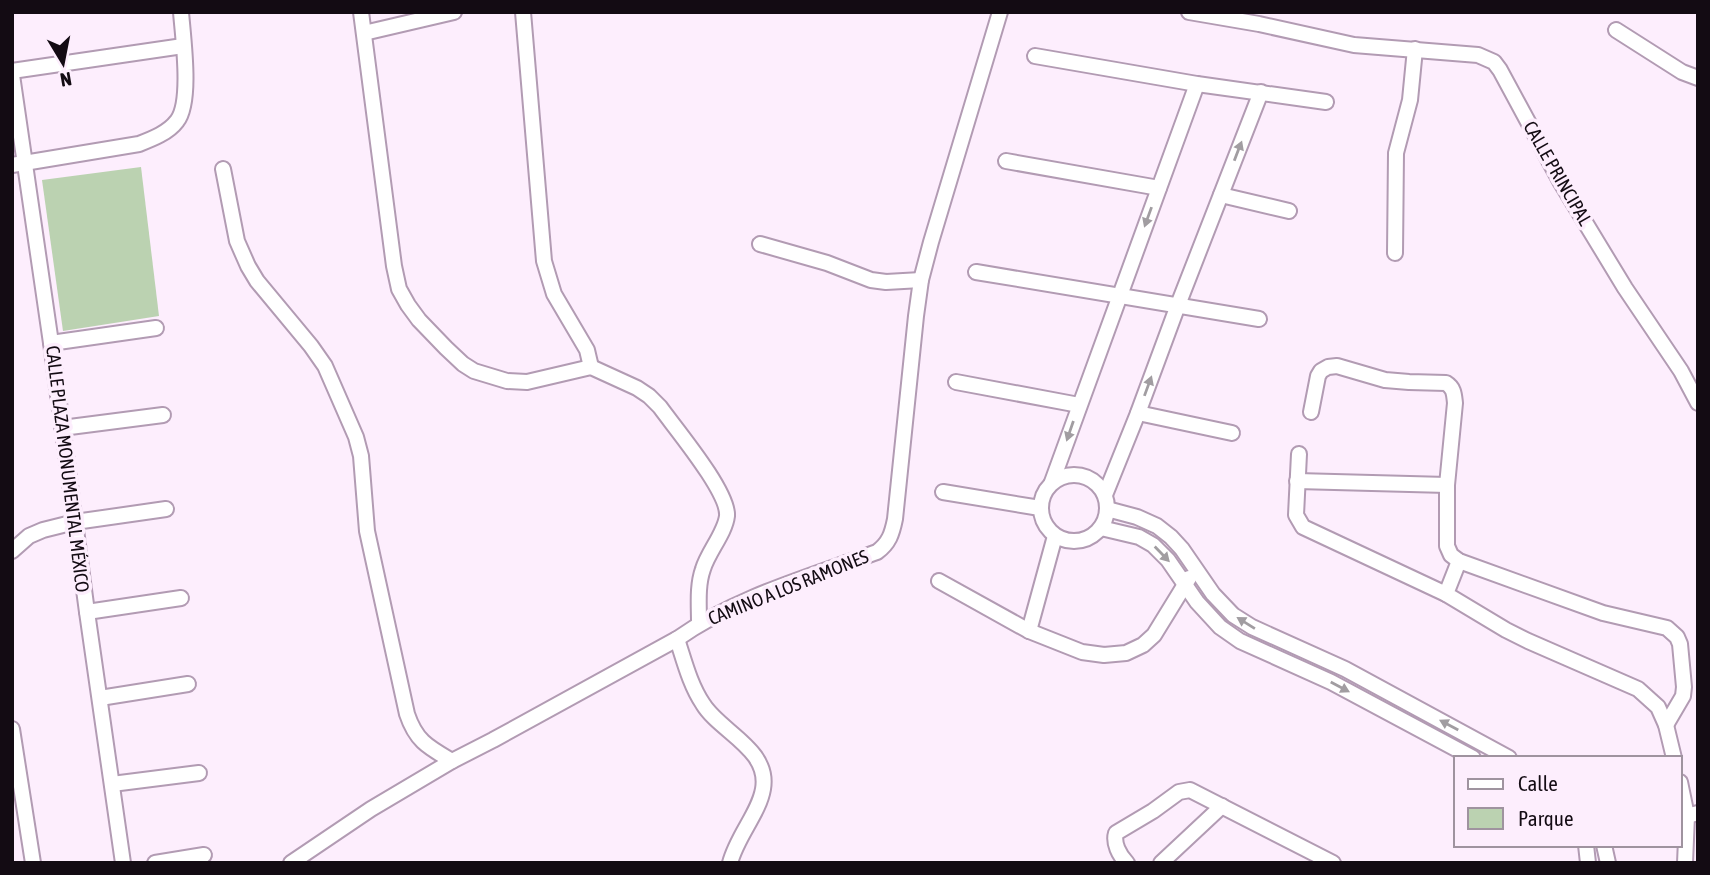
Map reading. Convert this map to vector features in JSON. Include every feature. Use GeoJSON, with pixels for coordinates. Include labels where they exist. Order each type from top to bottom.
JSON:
{"type":"FeatureCollection","features":[{"type":"Feature","properties":{"kind":"street"},"geometry":{"type":"LineString","coordinates":[[19,164],[139,144],[152,139],[176,122],[182,113],[186,97],[181,12]]}},
{"type":"Feature","properties":{"kind":"street"},"geometry":{"type":"LineString","coordinates":[[361,12],[399,289],[419,320],[463,364],[474,371],[507,381],[527,382],[591,368],[638,388],[660,407],[702,464],[725,502],[725,523],[703,569],[700,582],[699,623]]}},
{"type":"Feature","properties":{"kind":"street"},"geometry":{"type":"LineString","coordinates":[[364,33],[454,12]]}},
{"type":"Feature","properties":{"kind":"street"},"geometry":{"type":"LineString","coordinates":[[523,12],[544,261],[554,294],[587,351],[591,368]]}},
{"type":"Feature","properties":{"kind":"street","name":"CAMINO A LOS RAMONES"},"geometry":{"type":"LineString","coordinates":[[290,863],[371,809],[452,761],[677,639],[699,623],[744,601],[877,552],[889,540],[895,519],[921,280],[1000,12]]}},
{"type":"Feature","properties":{"kind":"street","name":"CALLE PRINCIPAL"},"geometry":{"type":"LineString","coordinates":[[1189,12],[1220,15],[1354,45],[1478,55],[1494,62],[1560,181],[1625,288],[1681,371],[1698,404]]}},
{"type":"Feature","properties":{"kind":"street"},"geometry":{"type":"LineString","coordinates":[[1616,30],[1682,72],[1698,78]]}},
{"type":"Feature","properties":{"kind":"street"},"geometry":{"type":"LineString","coordinates":[[12,73],[183,46]]}},
{"type":"Feature","properties":{"kind":"street"},"geometry":{"type":"LineString","coordinates":[[1395,253],[1396,153],[1410,100],[1415,49]]}},
{"type":"Feature","properties":{"kind":"street"},"geometry":{"type":"LineString","coordinates":[[1035,56],[1197,84],[1325,102]]}},
{"type":"Feature","properties":{"kind":"street","name":"CALLE PLAZA MONUMENTAL MÉXICO"},"geometry":{"type":"LineString","coordinates":[[12,73],[19,164],[51,342],[123,863]]}},
{"type":"Feature","properties":{"kind":"street"},"geometry":{"type":"LineString","coordinates":[[1197,84],[1052,482],[1043,494],[1041,519],[1055,536],[1067,541],[1092,537],[1106,519],[1106,502],[1138,413],[1261,92]]}},
{"type":"Feature","properties":{"kind":"street"},"geometry":{"type":"LineString","coordinates":[[1006,161],[1159,188]]}},
{"type":"Feature","properties":{"kind":"street"},"geometry":{"type":"LineString","coordinates":[[223,169],[237,241],[248,266],[325,366],[349,418],[361,456],[367,531],[407,714],[416,736],[425,746],[452,761]]}},
{"type":"Feature","properties":{"kind":"street"},"geometry":{"type":"LineString","coordinates":[[1221,195],[1289,211]]}},
{"type":"Feature","properties":{"kind":"street"},"geometry":{"type":"LineString","coordinates":[[760,244],[827,263],[871,280],[921,280]]}},
{"type":"Feature","properties":{"kind":"street"},"geometry":{"type":"LineString","coordinates":[[976,272],[1259,319]]}},
{"type":"Feature","properties":{"kind":"street"},"geometry":{"type":"LineString","coordinates":[[51,342],[156,328]]}},
{"type":"Feature","properties":{"kind":"street"},"geometry":{"type":"LineString","coordinates":[[1311,412],[1318,376],[1328,367],[1337,366],[1385,380],[1446,383],[1451,386],[1455,403],[1447,485],[1447,546],[1451,555],[1459,561],[1602,613],[1667,628],[1673,632],[1680,644],[1684,687],[1683,696],[1667,724]]}},
{"type":"Feature","properties":{"kind":"street"},"geometry":{"type":"LineString","coordinates":[[956,382],[1079,405]]}},
{"type":"Feature","properties":{"kind":"street"},"geometry":{"type":"LineString","coordinates":[[1138,413],[1232,433]]}},
{"type":"Feature","properties":{"kind":"street"},"geometry":{"type":"LineString","coordinates":[[62,428],[163,415]]}},
{"type":"Feature","properties":{"kind":"street"},"geometry":{"type":"LineString","coordinates":[[1299,454],[1296,515],[1303,527],[1446,594],[1528,641],[1638,689],[1658,707],[1667,724],[1674,756]]}},
{"type":"Feature","properties":{"kind":"street"},"geometry":{"type":"LineString","coordinates":[[1052,482],[1066,475],[1082,475],[1096,482],[1106,502],[1157,526],[1182,549],[1213,594],[1233,615],[1252,627],[1345,669],[1504,756]]}},
{"type":"Feature","properties":{"kind":"street"},"geometry":{"type":"LineString","coordinates":[[1297,481],[1447,485]]}},
{"type":"Feature","properties":{"kind":"street"},"geometry":{"type":"LineString","coordinates":[[943,492],[1040,508]]}},
{"type":"Feature","properties":{"kind":"street"},"geometry":{"type":"LineString","coordinates":[[12,551],[29,536],[43,530],[75,522],[166,509]]}},
{"type":"Feature","properties":{"kind":"street"},"geometry":{"type":"LineString","coordinates":[[1101,528],[1139,537],[1153,545],[1168,560],[1197,602],[1220,627],[1240,641],[1331,682],[1469,756]]}},
{"type":"Feature","properties":{"kind":"street"},"geometry":{"type":"LineString","coordinates":[[1029,631],[1055,536]]}},
{"type":"Feature","properties":{"kind":"street"},"geometry":{"type":"LineString","coordinates":[[1446,594],[1459,561]]}},
{"type":"Feature","properties":{"kind":"street"},"geometry":{"type":"LineString","coordinates":[[939,581],[1029,631],[1082,652],[1104,655],[1126,653],[1143,645],[1154,635],[1195,568]]}},
{"type":"Feature","properties":{"kind":"street"},"geometry":{"type":"LineString","coordinates":[[87,612],[181,597]]}},
{"type":"Feature","properties":{"kind":"street"},"geometry":{"type":"LineString","coordinates":[[677,639],[696,693],[704,707],[749,749],[759,762],[764,775],[760,801],[733,850],[730,863]]}},
{"type":"Feature","properties":{"kind":"street"},"geometry":{"type":"LineString","coordinates":[[100,698],[188,684]]}},
{"type":"Feature","properties":{"kind":"street"},"geometry":{"type":"LineString","coordinates":[[1372,704],[1380,688]]}},
{"type":"Feature","properties":{"kind":"street"},"geometry":{"type":"LineString","coordinates":[[12,729],[16,779],[33,863]]}},
{"type":"Feature","properties":{"kind":"street"},"geometry":{"type":"LineString","coordinates":[[112,784],[199,774]]}},
{"type":"Feature","properties":{"kind":"street"},"geometry":{"type":"LineString","coordinates":[[1682,787],[1692,814],[1685,863]]}},
{"type":"Feature","properties":{"kind":"street"},"geometry":{"type":"LineString","coordinates":[[1126,863],[1115,844],[1116,833],[1179,792],[1190,790],[1333,863]]}},
{"type":"Feature","properties":{"kind":"street"},"geometry":{"type":"LineString","coordinates":[[1161,863],[1222,806]]}},
{"type":"Feature","properties":{"kind":"street"},"geometry":{"type":"LineString","coordinates":[[155,863],[204,855]]}},
{"type":"Feature","properties":{"kind":"green space"},"geometry":{"type":"Polygon","coordinates":[[[141,167],[159,316],[63,331],[42,180],[141,167]]]}}]}
